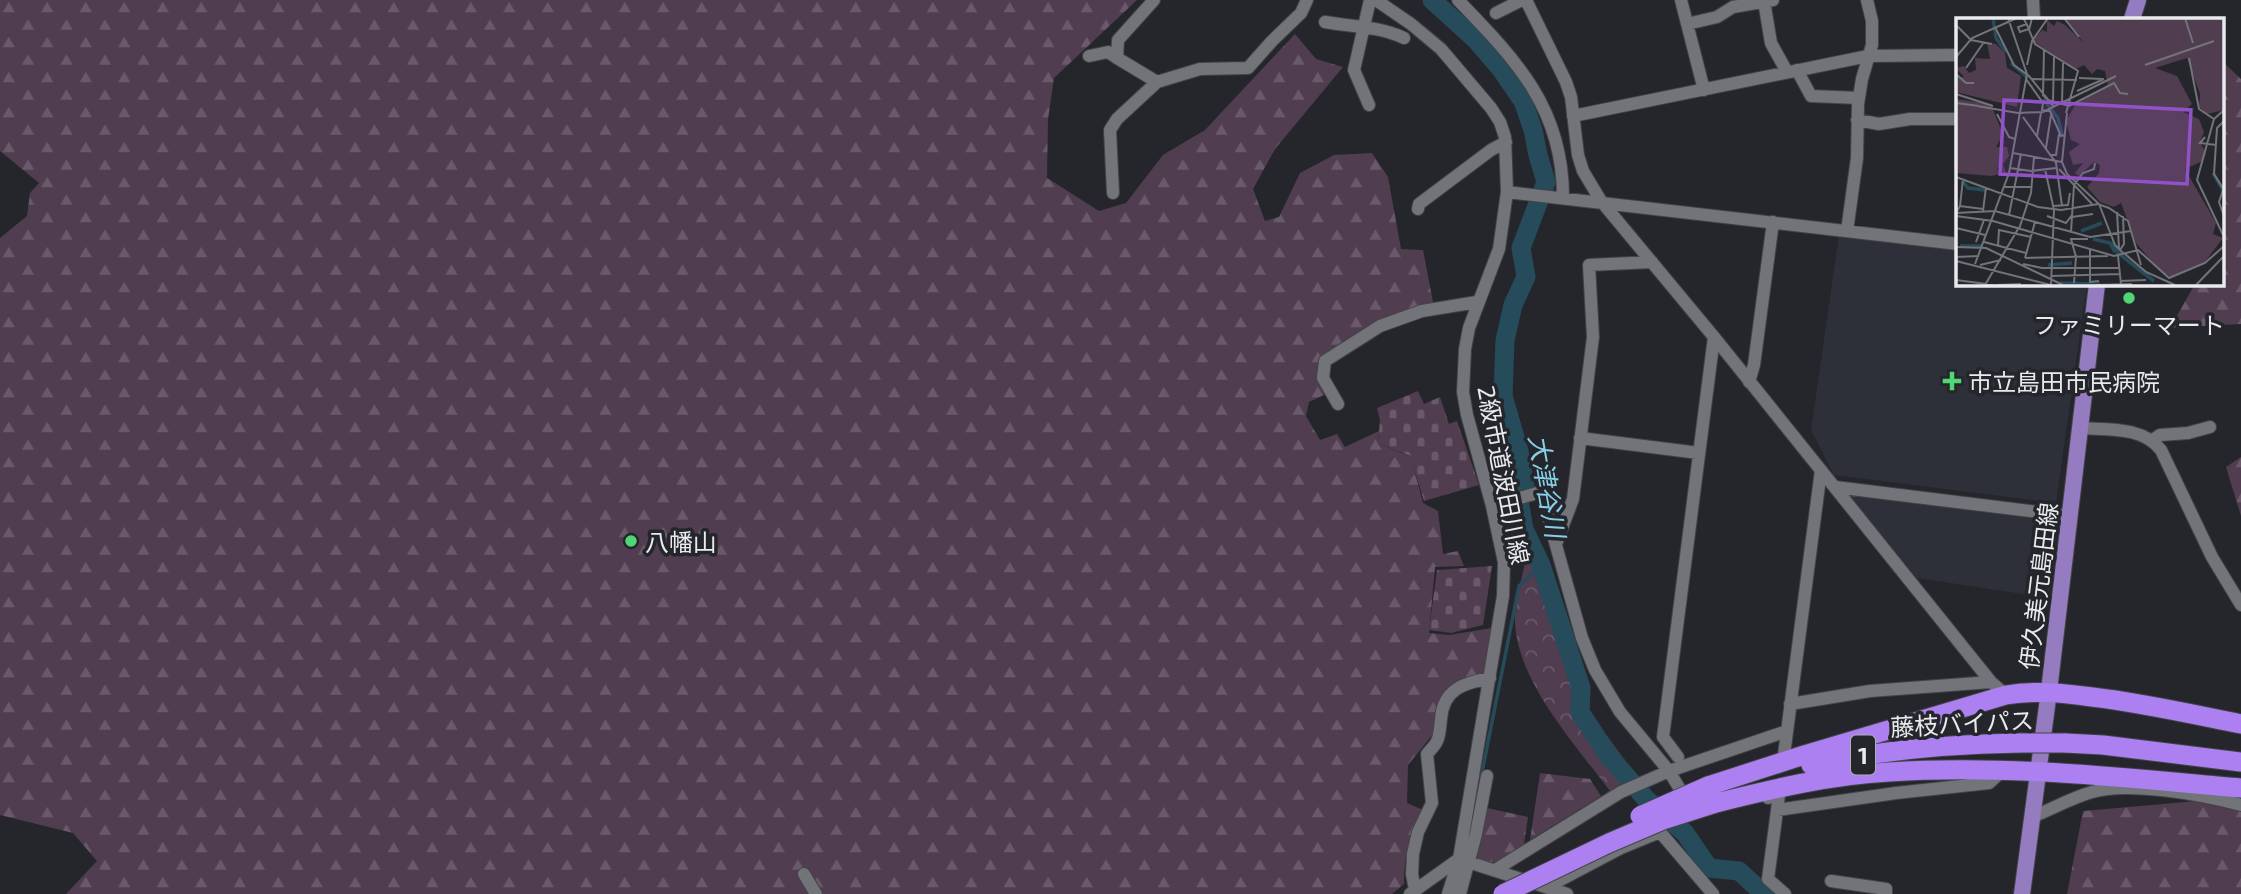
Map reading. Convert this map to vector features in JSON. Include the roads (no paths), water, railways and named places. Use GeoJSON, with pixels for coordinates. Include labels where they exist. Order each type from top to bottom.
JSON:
{"type":"FeatureCollection","features":[{"type":"Feature","properties":{"kind":"highway","name":"1"},"geometry":{"type":"LineString","coordinates":[[1503,894],[1664,820],[1711,794],[1804,754],[2006,695],[2049,691],[2143,703],[2241,724]]}},
{"type":"Feature","properties":{"kind":"highway","name":"藤枝バイパス"},"geometry":{"type":"LineString","coordinates":[[1711,794],[1768,775],[1853,756],[1952,745],[2065,743],[2114,746],[2241,762]]}},
{"type":"Feature","properties":{"kind":"highway","name":"1"},"geometry":{"type":"LineString","coordinates":[[1503,894],[1638,817],[1711,794],[1780,788],[1889,772],[2038,772],[2241,788]]}},
{"type":"Feature","properties":{"kind":"main road"},"geometry":{"type":"LineString","coordinates":[[2132,18],[2137,0]]}},
{"type":"Feature","properties":{"kind":"main road","name":"伊久美元島田線"},"geometry":{"type":"LineString","coordinates":[[2022,894],[2097,285]]}},
{"type":"Feature","properties":{"kind":"street"},"geometry":{"type":"LineString","coordinates":[[1117,58],[1118,40],[1154,0]]}},
{"type":"Feature","properties":{"kind":"street"},"geometry":{"type":"LineString","coordinates":[[1113,193],[1110,130],[1117,119],[1157,82],[1199,69],[1248,68],[1301,13],[1307,0]]}},
{"type":"Feature","properties":{"kind":"street"},"geometry":{"type":"LineString","coordinates":[[1369,105],[1354,70],[1370,0]]}},
{"type":"Feature","properties":{"kind":"street"},"geometry":{"type":"LineString","coordinates":[[1376,0],[1441,49],[1500,122],[1506,142],[1491,150],[1419,204],[1418,209]]}},
{"type":"Feature","properties":{"kind":"street"},"geometry":{"type":"LineString","coordinates":[[1458,0],[1513,58],[1544,106],[1560,151],[1563,169],[1561,197]]}},
{"type":"Feature","properties":{"kind":"street"},"geometry":{"type":"LineString","coordinates":[[1496,13],[1524,0],[1566,82],[1571,97],[1578,155],[1583,172],[1601,201],[1714,337],[1991,682],[2006,695]]}},
{"type":"Feature","properties":{"kind":"street"},"geometry":{"type":"LineString","coordinates":[[1681,0],[1704,90]]}},
{"type":"Feature","properties":{"kind":"street"},"geometry":{"type":"LineString","coordinates":[[1847,231],[1857,158],[1858,98],[1872,45],[1872,21],[1867,0]]}},
{"type":"Feature","properties":{"kind":"street"},"geometry":{"type":"LineString","coordinates":[[2033,0],[2034,18]]}},
{"type":"Feature","properties":{"kind":"street"},"geometry":{"type":"LineString","coordinates":[[1686,24],[1717,17],[1733,7],[1768,1],[1771,43],[1811,96],[1858,98]]}},
{"type":"Feature","properties":{"kind":"street"},"geometry":{"type":"LineString","coordinates":[[1325,22],[1388,31],[1404,37]]}},
{"type":"Feature","properties":{"kind":"street"},"geometry":{"type":"LineString","coordinates":[[1089,56],[1108,52],[1157,82]]}},
{"type":"Feature","properties":{"kind":"street"},"geometry":{"type":"LineString","coordinates":[[1573,116],[1868,56],[1956,55]]}},
{"type":"Feature","properties":{"kind":"street"},"geometry":{"type":"LineString","coordinates":[[1857,120],[1879,124],[1910,119],[1956,119]]}},
{"type":"Feature","properties":{"kind":"street","name":"2級市道波田川線"},"geometry":{"type":"LineString","coordinates":[[1448,894],[1464,860],[1503,596],[1504,562],[1492,506],[1466,415],[1463,392],[1465,349],[1477,302],[1499,249],[1507,192],[1506,142]]}},
{"type":"Feature","properties":{"kind":"street"},"geometry":{"type":"LineString","coordinates":[[1507,192],[1956,244]]}},
{"type":"Feature","properties":{"kind":"street"},"geometry":{"type":"LineString","coordinates":[[1749,382],[1754,365],[1773,222]]}},
{"type":"Feature","properties":{"kind":"street"},"geometry":{"type":"LineString","coordinates":[[1556,544],[1573,499],[1593,337],[1589,265],[1652,262]]}},
{"type":"Feature","properties":{"kind":"street"},"geometry":{"type":"LineString","coordinates":[[1338,404],[1323,378],[1325,361],[1380,326],[1422,311],[1477,302]]}},
{"type":"Feature","properties":{"kind":"street"},"geometry":{"type":"LineString","coordinates":[[1678,757],[1663,737],[1714,337]]}},
{"type":"Feature","properties":{"kind":"street"},"geometry":{"type":"LineString","coordinates":[[2153,440],[2160,435],[2188,433],[2210,427]]}},
{"type":"Feature","properties":{"kind":"street"},"geometry":{"type":"LineString","coordinates":[[2080,428],[2133,432],[2153,440],[2161,450],[2212,557],[2241,605]]}},
{"type":"Feature","properties":{"kind":"street"},"geometry":{"type":"LineString","coordinates":[[1580,438],[1699,453]]}},
{"type":"Feature","properties":{"kind":"street"},"geometry":{"type":"LineString","coordinates":[[1784,755],[1821,470]]}},
{"type":"Feature","properties":{"kind":"street"},"geometry":{"type":"LineString","coordinates":[[1835,487],[2070,516]]}},
{"type":"Feature","properties":{"kind":"street"},"geometry":{"type":"LineString","coordinates":[[1492,506],[1542,492],[1582,638],[1595,670],[1620,712],[1681,790],[1708,813],[1779,795],[1768,879],[1784,894]]}},
{"type":"Feature","properties":{"kind":"street"},"geometry":{"type":"LineString","coordinates":[[1490,678],[1472,681],[1458,688],[1446,698],[1441,709],[1438,741],[1427,754],[1432,803],[1418,832],[1413,854],[1413,892],[1464,860],[1541,888],[1567,894]]}},
{"type":"Feature","properties":{"kind":"street"},"geometry":{"type":"LineString","coordinates":[[1790,704],[1870,691],[1991,682]]}},
{"type":"Feature","properties":{"kind":"street"},"geometry":{"type":"LineString","coordinates":[[1495,870],[1621,792],[1667,772],[1787,731]]}},
{"type":"Feature","properties":{"kind":"street"},"geometry":{"type":"LineString","coordinates":[[1777,810],[1989,783],[2003,771]]}},
{"type":"Feature","properties":{"kind":"street"},"geometry":{"type":"LineString","coordinates":[[1460,894],[1464,860],[1487,776]]}},
{"type":"Feature","properties":{"kind":"street"},"geometry":{"type":"LineString","coordinates":[[2032,817],[2095,790],[2121,789],[2210,797],[2241,805]]}},
{"type":"Feature","properties":{"kind":"street"},"geometry":{"type":"LineString","coordinates":[[1541,888],[1660,832],[1713,894]]}},
{"type":"Feature","properties":{"kind":"street"},"geometry":{"type":"LineString","coordinates":[[804,874],[816,894]]}},
{"type":"Feature","properties":{"kind":"street"},"geometry":{"type":"LineString","coordinates":[[1831,881],[1886,889],[1886,894]]}},
{"type":"Feature","properties":{"kind":"waterway","name":"大津谷川"},"geometry":{"type":"LineString","coordinates":[[1432,0],[1476,40],[1501,69],[1523,101],[1546,182],[1521,248],[1526,277],[1513,305],[1505,340],[1503,396],[1519,451],[1525,487],[1518,495],[1524,529],[1541,565],[1581,688],[1580,712],[1608,755],[1646,799],[1685,833],[1709,868],[1739,871],[1764,894]]}},
{"type":"Feature","properties":{"kind":"waterway"},"geometry":{"type":"LineString","coordinates":[[1469,838],[1519,586],[1541,565]]}},
{"type":"Feature","properties":{"kind":"place","name":"ファミリーマート"},"geometry":{"type":"Point","coordinates":[2129,298]}},
{"type":"Feature","properties":{"kind":"place","name":"市立島田市民病院"},"geometry":{"type":"Point","coordinates":[1952,381]}},
{"type":"Feature","properties":{"kind":"place","name":"八幡山"},"geometry":{"type":"Point","coordinates":[631,541]}}]}
